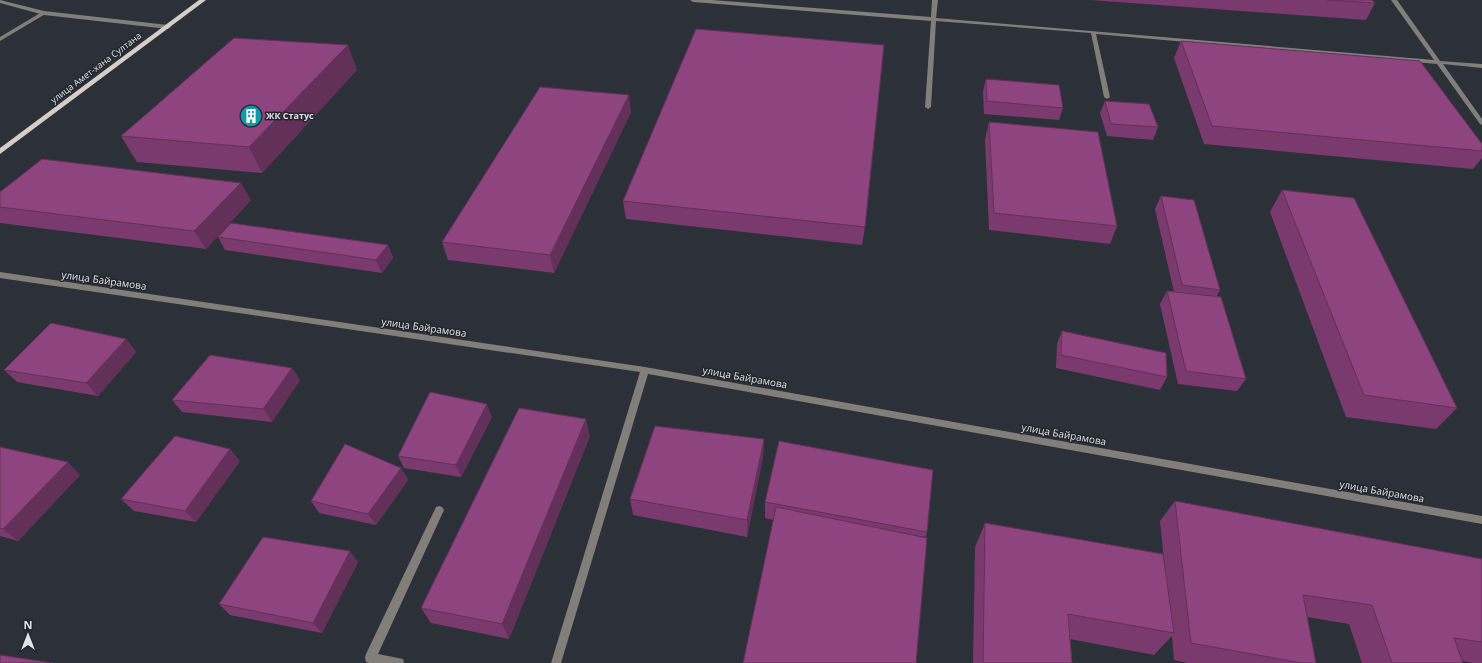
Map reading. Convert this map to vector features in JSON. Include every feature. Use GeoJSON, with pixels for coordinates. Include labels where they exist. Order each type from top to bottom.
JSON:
{"type":"FeatureCollection","features":[{"type":"Feature","properties":{"kind":"main road","name":"улица Амет-хана Султана"},"geometry":{"type":"LineString","coordinates":[[0,152],[203,0]]}},
{"type":"Feature","properties":{"kind":"street"},"geometry":{"type":"LineString","coordinates":[[693,0],[1093,32],[1482,66]]}},
{"type":"Feature","properties":{"kind":"street"},"geometry":{"type":"LineString","coordinates":[[928,107],[935,0]]}},
{"type":"Feature","properties":{"kind":"street"},"geometry":{"type":"LineString","coordinates":[[1394,0],[1482,123]]}},
{"type":"Feature","properties":{"kind":"street"},"geometry":{"type":"LineString","coordinates":[[0,1],[44,13],[168,27]]}},
{"type":"Feature","properties":{"kind":"street"},"geometry":{"type":"LineString","coordinates":[[0,39],[44,13]]}},
{"type":"Feature","properties":{"kind":"street"},"geometry":{"type":"LineString","coordinates":[[1093,32],[1107,97]]}},
{"type":"Feature","properties":{"kind":"street","name":"улица Байрамова"},"geometry":{"type":"LineString","coordinates":[[0,275],[645,370],[1482,520]]}},
{"type":"Feature","properties":{"kind":"street"},"geometry":{"type":"LineString","coordinates":[[556,663],[645,370]]}},
{"type":"Feature","properties":{"kind":"street"},"geometry":{"type":"LineString","coordinates":[[399,663],[369,661],[439,510]]}},
{"type":"Feature","properties":{"kind":"building"},"geometry":{"type":"Polygon","coordinates":[[[1327,0],[1372,0],[1375,3],[1327,0]]]}},
{"type":"Feature","properties":{"kind":"building"},"geometry":{"type":"Polygon","coordinates":[[[696,29],[884,45],[865,227],[623,201],[696,29]]]}},
{"type":"Feature","properties":{"kind":"building"},"geometry":{"type":"Polygon","coordinates":[[[234,38],[348,45],[249,147],[121,136],[234,38]]]}},
{"type":"Feature","properties":{"kind":"building"},"geometry":{"type":"Polygon","coordinates":[[[1181,41],[1420,61],[1482,144],[1482,151],[1212,126],[1181,41]]]}},
{"type":"Feature","properties":{"kind":"building"},"geometry":{"type":"Polygon","coordinates":[[[986,79],[1059,85],[1063,108],[987,101],[986,79]]]}},
{"type":"Feature","properties":{"kind":"building"},"geometry":{"type":"Polygon","coordinates":[[[540,87],[629,95],[550,255],[442,242],[540,87]]]}},
{"type":"Feature","properties":{"kind":"building"},"geometry":{"type":"Polygon","coordinates":[[[1105,101],[1149,104],[1158,127],[1111,124],[1105,101]]]}},
{"type":"Feature","properties":{"kind":"building"},"geometry":{"type":"Polygon","coordinates":[[[989,122],[1098,132],[1117,226],[994,213],[989,122]]]}},
{"type":"Feature","properties":{"kind":"building"},"geometry":{"type":"Polygon","coordinates":[[[42,159],[241,183],[194,231],[0,207],[0,192],[42,159]]]}},
{"type":"Feature","properties":{"kind":"building"},"geometry":{"type":"Polygon","coordinates":[[[1282,190],[1354,198],[1457,408],[1364,395],[1282,190]]]}},
{"type":"Feature","properties":{"kind":"building"},"geometry":{"type":"Polygon","coordinates":[[[1161,196],[1194,200],[1220,290],[1182,285],[1161,196]]]}},
{"type":"Feature","properties":{"kind":"building"},"geometry":{"type":"Polygon","coordinates":[[[231,223],[388,245],[376,260],[218,237],[231,223]]]}},
{"type":"Feature","properties":{"kind":"building"},"geometry":{"type":"Polygon","coordinates":[[[1167,291],[1221,297],[1246,379],[1186,371],[1167,291]]]}},
{"type":"Feature","properties":{"kind":"building"},"geometry":{"type":"Polygon","coordinates":[[[51,323],[126,339],[86,383],[4,370],[51,323]]]}},
{"type":"Feature","properties":{"kind":"building"},"geometry":{"type":"Polygon","coordinates":[[[1062,331],[1166,353],[1167,377],[1061,355],[1062,331]]]}},
{"type":"Feature","properties":{"kind":"building"},"geometry":{"type":"Polygon","coordinates":[[[210,355],[292,368],[263,409],[172,400],[210,355]]]}},
{"type":"Feature","properties":{"kind":"building"},"geometry":{"type":"Polygon","coordinates":[[[430,392],[487,404],[456,465],[398,456],[430,392]]]}},
{"type":"Feature","properties":{"kind":"building"},"geometry":{"type":"Polygon","coordinates":[[[519,408],[586,419],[502,624],[421,608],[519,408]]]}},
{"type":"Feature","properties":{"kind":"building"},"geometry":{"type":"Polygon","coordinates":[[[655,426],[764,439],[747,520],[630,499],[655,426]]]}},
{"type":"Feature","properties":{"kind":"building"},"geometry":{"type":"Polygon","coordinates":[[[175,436],[230,449],[185,511],[121,499],[175,436]]]}},
{"type":"Feature","properties":{"kind":"building"},"geometry":{"type":"Polygon","coordinates":[[[779,441],[933,470],[927,532],[765,502],[779,441]]]}},
{"type":"Feature","properties":{"kind":"building"},"geometry":{"type":"Polygon","coordinates":[[[345,444],[401,468],[368,514],[311,501],[345,444]]]}},
{"type":"Feature","properties":{"kind":"building"},"geometry":{"type":"Polygon","coordinates":[[[0,447],[68,462],[3,529],[0,528],[0,447]]]}},
{"type":"Feature","properties":{"kind":"building"},"geometry":{"type":"Polygon","coordinates":[[[1175,501],[1482,559],[1482,642],[1454,638],[1463,663],[1392,663],[1372,605],[1303,595],[1316,663],[1302,663],[1191,643],[1175,501]]]}},
{"type":"Feature","properties":{"kind":"building"},"geometry":{"type":"Polygon","coordinates":[[[776,507],[927,538],[916,663],[743,663],[776,507]]]}},
{"type":"Feature","properties":{"kind":"building"},"geometry":{"type":"Polygon","coordinates":[[[985,523],[1163,554],[1174,633],[1068,614],[1072,663],[983,663],[985,523]]]}},
{"type":"Feature","properties":{"kind":"building"},"geometry":{"type":"Polygon","coordinates":[[[263,537],[350,551],[313,623],[219,604],[263,537]]]}},
{"type":"Feature","properties":{"kind":"building"},"geometry":{"type":"Polygon","coordinates":[[[0,655],[53,663],[0,663],[0,655]]]}},
{"type":"Feature","properties":{"kind":"place","name":"ЖК Статус"},"geometry":{"type":"Point","coordinates":[251,116]}}]}
